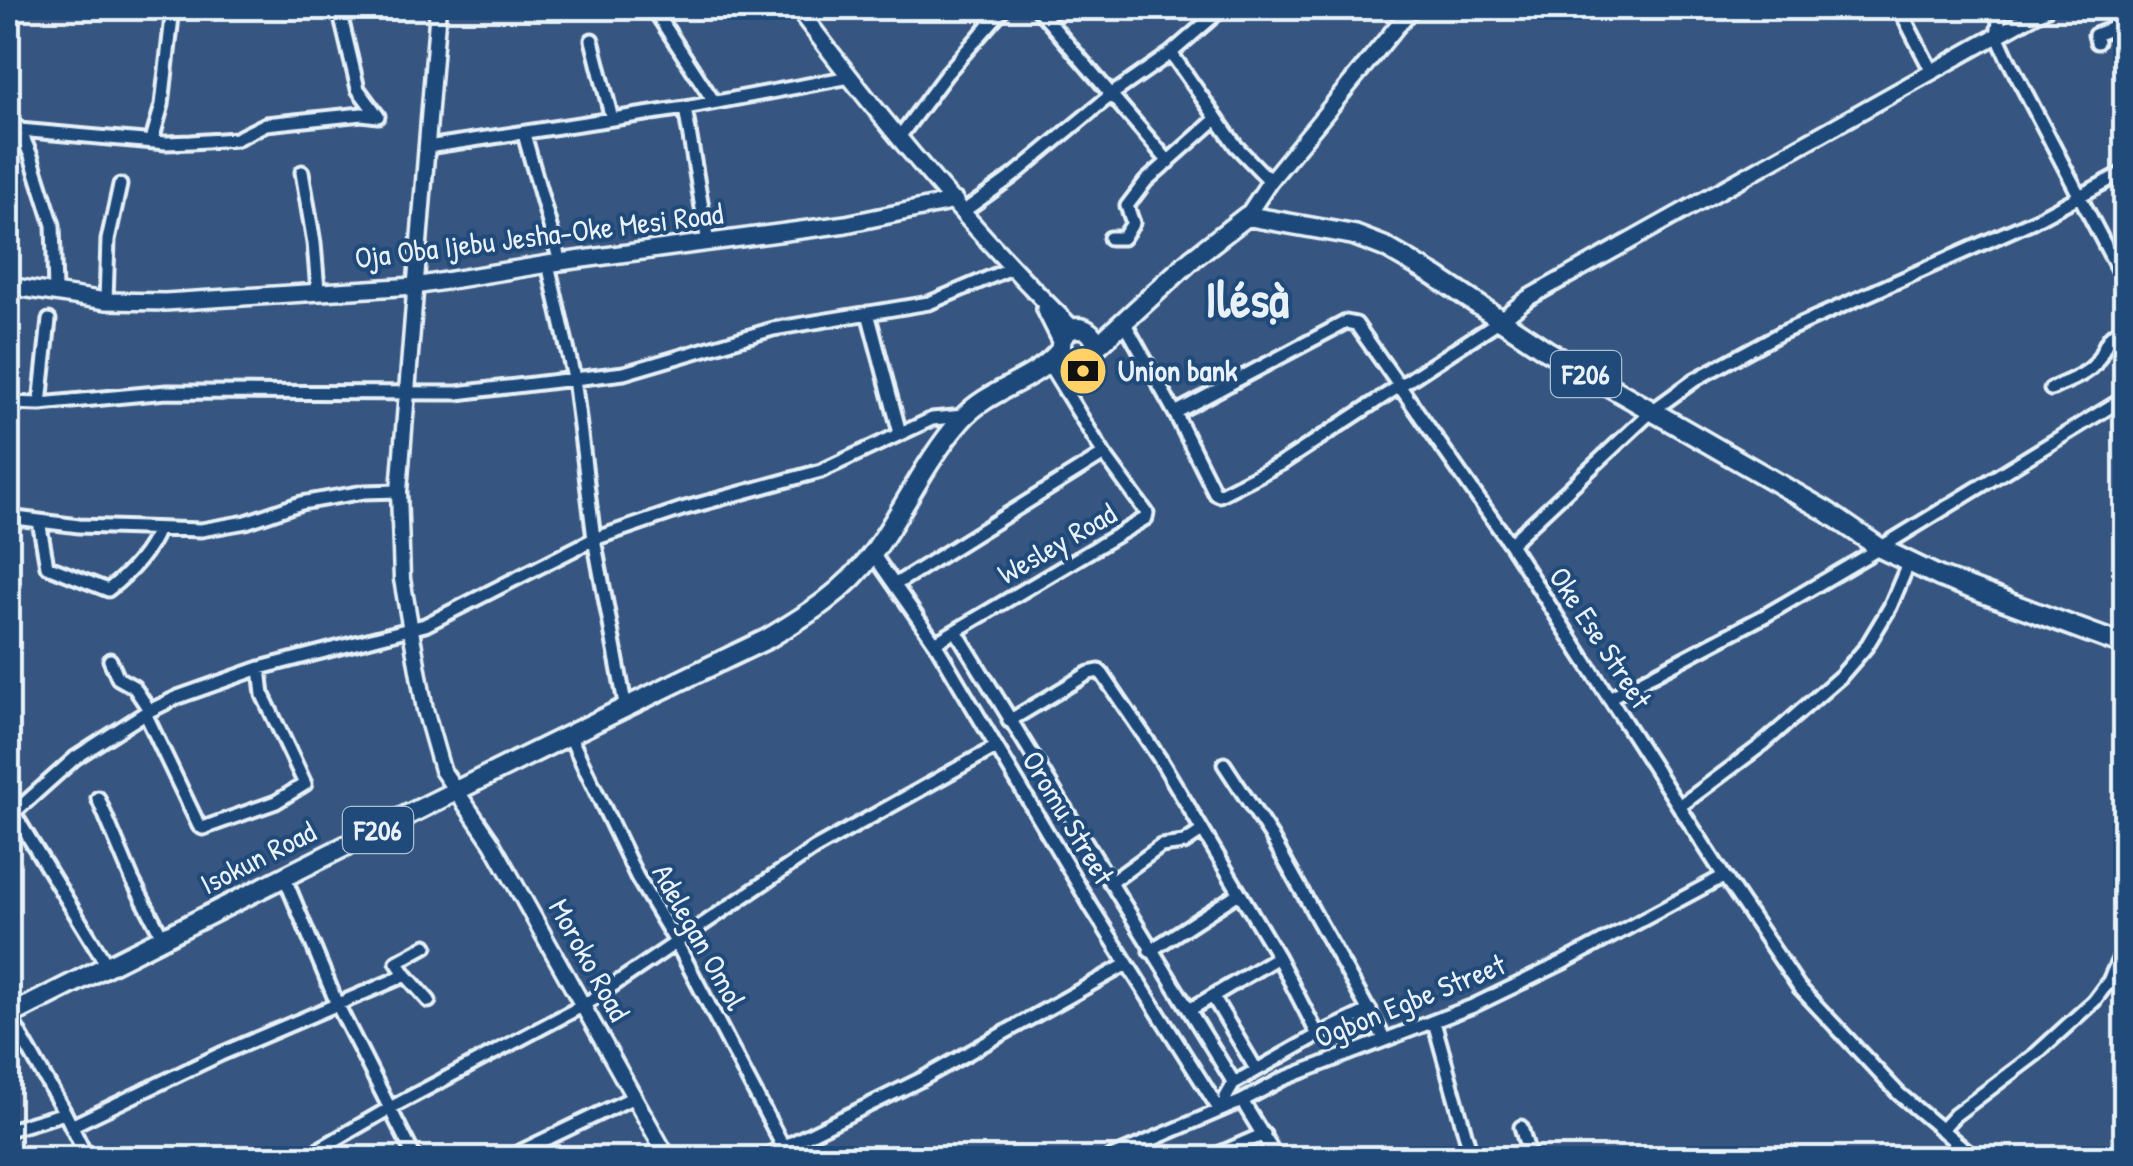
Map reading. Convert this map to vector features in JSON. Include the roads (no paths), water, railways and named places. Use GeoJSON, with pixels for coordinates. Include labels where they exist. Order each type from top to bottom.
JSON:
{"type":"FeatureCollection","features":[{"type":"Feature","properties":{"kind":"main road"},"geometry":{"type":"LineString","coordinates":[[798,8],[850,77],[1042,301],[1067,345]]}},
{"type":"Feature","properties":{"kind":"main road","name":"Oja Oba Ijebu Jesha-Oke Mesi Road"},"geometry":{"type":"LineString","coordinates":[[8,286],[106,301],[165,302],[415,286],[960,206]]}},
{"type":"Feature","properties":{"kind":"main road","name":"F206"},"geometry":{"type":"LineString","coordinates":[[1122,323],[1067,345],[1086,360],[1193,258],[1247,216],[1354,235],[1385,246],[1500,321],[1826,511],[1880,548],[1912,563]]}},
{"type":"Feature","properties":{"kind":"main road","name":"Isokun Road"},"geometry":{"type":"LineString","coordinates":[[8,1015],[758,644],[826,603],[873,554],[964,416],[1067,345]]}},
{"type":"Feature","properties":{"kind":"main road"},"geometry":{"type":"LineString","coordinates":[[1912,563],[2126,646]]}},
{"type":"Feature","properties":{"kind":"street"},"geometry":{"type":"LineString","coordinates":[[152,140],[162,105],[173,8]]}},
{"type":"Feature","properties":{"kind":"street"},"geometry":{"type":"LineString","coordinates":[[13,129],[166,143],[236,138],[266,124],[362,114],[378,116],[358,88],[339,9],[327,8]]}},
{"type":"Feature","properties":{"kind":"street","name":"Moroko Road"},"geometry":{"type":"LineString","coordinates":[[438,8],[399,491],[402,579],[410,628],[442,770],[492,843],[668,1158]]}},
{"type":"Feature","properties":{"kind":"street"},"geometry":{"type":"LineString","coordinates":[[653,8],[714,102]]}},
{"type":"Feature","properties":{"kind":"street"},"geometry":{"type":"LineString","coordinates":[[900,136],[1003,8]]}},
{"type":"Feature","properties":{"kind":"street"},"geometry":{"type":"LineString","coordinates":[[1036,8],[1169,162]]}},
{"type":"Feature","properties":{"kind":"street"},"geometry":{"type":"LineString","coordinates":[[960,206],[1013,176],[1223,8]]}},
{"type":"Feature","properties":{"kind":"street"},"geometry":{"type":"LineString","coordinates":[[1899,8],[1931,70]]}},
{"type":"Feature","properties":{"kind":"street"},"geometry":{"type":"LineString","coordinates":[[1995,8],[2000,22],[1997,35],[2126,286]]}},
{"type":"Feature","properties":{"kind":"street"},"geometry":{"type":"LineString","coordinates":[[1122,323],[1176,413],[1215,493],[1224,494],[1282,463],[1402,388],[1528,298],[2046,8]]}},
{"type":"Feature","properties":{"kind":"street"},"geometry":{"type":"LineString","coordinates":[[1247,216],[1270,181],[1409,12]]}},
{"type":"Feature","properties":{"kind":"street"},"geometry":{"type":"LineString","coordinates":[[2097,42],[2095,35],[2126,23]]}},
{"type":"Feature","properties":{"kind":"street"},"geometry":{"type":"LineString","coordinates":[[592,40],[612,119]]}},
{"type":"Feature","properties":{"kind":"street"},"geometry":{"type":"LineString","coordinates":[[1171,53],[1236,146],[1270,181]]}},
{"type":"Feature","properties":{"kind":"street"},"geometry":{"type":"LineString","coordinates":[[427,147],[685,108],[850,77]]}},
{"type":"Feature","properties":{"kind":"street"},"geometry":{"type":"LineString","coordinates":[[685,108],[708,243]]}},
{"type":"Feature","properties":{"kind":"street"},"geometry":{"type":"LineString","coordinates":[[1110,238],[1123,238],[1133,224],[1127,206],[1130,199],[1216,120]]}},
{"type":"Feature","properties":{"kind":"street"},"geometry":{"type":"LineString","coordinates":[[13,129],[32,156],[53,225],[55,291]]}},
{"type":"Feature","properties":{"kind":"street"},"geometry":{"type":"LineString","coordinates":[[524,134],[554,263],[574,378],[594,539],[626,708]]}},
{"type":"Feature","properties":{"kind":"street"},"geometry":{"type":"LineString","coordinates":[[1510,544],[1652,412],[1696,380],[1781,332],[2032,222],[2126,171]]}},
{"type":"Feature","properties":{"kind":"street"},"geometry":{"type":"LineString","coordinates":[[302,172],[318,290]]}},
{"type":"Feature","properties":{"kind":"street"},"geometry":{"type":"LineString","coordinates":[[106,301],[108,240],[120,185]]}},
{"type":"Feature","properties":{"kind":"street"},"geometry":{"type":"LineString","coordinates":[[8,403],[40,404],[167,392],[456,393],[624,373],[773,329],[929,303],[1014,267]]}},
{"type":"Feature","properties":{"kind":"street"},"geometry":{"type":"LineString","coordinates":[[868,313],[900,433]]}},
{"type":"Feature","properties":{"kind":"street"},"geometry":{"type":"LineString","coordinates":[[40,404],[49,320]]}},
{"type":"Feature","properties":{"kind":"street","name":"Oke Ese Street"},"geometry":{"type":"LineString","coordinates":[[1176,413],[1352,322],[1510,544],[1799,987],[1899,1094],[1941,1130]]}},
{"type":"Feature","properties":{"kind":"street"},"geometry":{"type":"LineString","coordinates":[[2051,389],[2088,371],[2097,362],[2108,336],[2126,326]]}},
{"type":"Feature","properties":{"kind":"street","name":"Wesley Road"},"geometry":{"type":"LineString","coordinates":[[935,644],[1146,518],[1147,512],[1104,454],[1067,345]]}},
{"type":"Feature","properties":{"kind":"street"},"geometry":{"type":"LineString","coordinates":[[1609,698],[1880,548],[2126,397]]}},
{"type":"Feature","properties":{"kind":"street"},"geometry":{"type":"LineString","coordinates":[[108,967],[11,816],[75,758],[178,697],[260,668],[438,620],[594,539],[682,509],[821,471],[932,419],[964,416]]}},
{"type":"Feature","properties":{"kind":"street"},"geometry":{"type":"LineString","coordinates":[[896,584],[1104,454]]}},
{"type":"Feature","properties":{"kind":"street"},"geometry":{"type":"LineString","coordinates":[[8,517],[201,530],[246,522],[302,503],[364,492],[399,491]]}},
{"type":"Feature","properties":{"kind":"street"},"geometry":{"type":"LineString","coordinates":[[40,520],[47,566],[108,590],[141,560],[158,528]]}},
{"type":"Feature","properties":{"kind":"street","name":"Oromu Street"},"geometry":{"type":"LineString","coordinates":[[873,554],[935,644],[1127,964],[1222,1107]]}},
{"type":"Feature","properties":{"kind":"street"},"geometry":{"type":"LineString","coordinates":[[1680,806],[1763,744],[1841,676],[1874,634],[1912,563]]}},
{"type":"Feature","properties":{"kind":"street"},"geometry":{"type":"LineString","coordinates":[[956,630],[1234,1083]]}},
{"type":"Feature","properties":{"kind":"street"},"geometry":{"type":"LineString","coordinates":[[110,660],[118,678],[131,684],[148,712],[203,828],[276,802],[304,784],[264,695],[260,668]]}},
{"type":"Feature","properties":{"kind":"street"},"geometry":{"type":"LineString","coordinates":[[1009,722],[1098,671],[1131,714],[1278,957],[1318,1035]]}},
{"type":"Feature","properties":{"kind":"street","name":"Adelegan Omol"},"geometry":{"type":"LineString","coordinates":[[570,737],[637,877],[676,942],[786,1153]]}},
{"type":"Feature","properties":{"kind":"street"},"geometry":{"type":"LineString","coordinates":[[312,1156],[390,1108],[584,1005],[820,846],[996,746]]}},
{"type":"Feature","properties":{"kind":"street"},"geometry":{"type":"LineString","coordinates":[[1224,764],[1271,836],[1384,1038]]}},
{"type":"Feature","properties":{"kind":"street"},"geometry":{"type":"LineString","coordinates":[[98,798],[132,879],[163,938]]}},
{"type":"Feature","properties":{"kind":"street"},"geometry":{"type":"LineString","coordinates":[[1110,883],[1160,846],[1184,843],[1202,832]]}},
{"type":"Feature","properties":{"kind":"street"},"geometry":{"type":"LineString","coordinates":[[284,876],[338,1006],[415,1158]]}},
{"type":"Feature","properties":{"kind":"street","name":"Ogbon Egbe Street"},"geometry":{"type":"LineString","coordinates":[[1109,1158],[1282,1079],[1434,1022],[1564,962],[1724,876]]}},
{"type":"Feature","properties":{"kind":"street"},"geometry":{"type":"LineString","coordinates":[[1150,951],[1238,892]]}},
{"type":"Feature","properties":{"kind":"street"},"geometry":{"type":"LineString","coordinates":[[1975,1158],[1941,1130],[2036,1054],[2094,1001],[2109,981],[2126,944]]}},
{"type":"Feature","properties":{"kind":"street"},"geometry":{"type":"LineString","coordinates":[[426,946],[397,962],[429,1001]]}},
{"type":"Feature","properties":{"kind":"street"},"geometry":{"type":"LineString","coordinates":[[1191,1010],[1278,957]]}},
{"type":"Feature","properties":{"kind":"street"},"geometry":{"type":"LineString","coordinates":[[761,1158],[786,1153],[1127,964]]}},
{"type":"Feature","properties":{"kind":"street"},"geometry":{"type":"LineString","coordinates":[[71,1126],[221,1054],[406,975]]}},
{"type":"Feature","properties":{"kind":"street"},"geometry":{"type":"LineString","coordinates":[[2109,981],[2126,989]]}},
{"type":"Feature","properties":{"kind":"street"},"geometry":{"type":"LineString","coordinates":[[1212,997],[1256,1069]]}},
{"type":"Feature","properties":{"kind":"street"},"geometry":{"type":"LineString","coordinates":[[1222,1107],[1234,1083],[1370,1010]]}},
{"type":"Feature","properties":{"kind":"street"},"geometry":{"type":"LineString","coordinates":[[8,1015],[65,1113],[86,1158]]}},
{"type":"Feature","properties":{"kind":"street"},"geometry":{"type":"LineString","coordinates":[[1434,1022],[1472,1158]]}},
{"type":"Feature","properties":{"kind":"street"},"geometry":{"type":"LineString","coordinates":[[507,1158],[634,1097]]}},
{"type":"Feature","properties":{"kind":"street"},"geometry":{"type":"LineString","coordinates":[[1242,1100],[1277,1158]]}},
{"type":"Feature","properties":{"kind":"street"},"geometry":{"type":"LineString","coordinates":[[8,1130],[65,1113]]}},
{"type":"Feature","properties":{"kind":"street"},"geometry":{"type":"LineString","coordinates":[[1521,1127],[1530,1158]]}},
{"type":"Feature","properties":{"kind":"street"},"geometry":{"type":"LineString","coordinates":[[1208,1158],[1264,1134]]}},
{"type":"Feature","properties":{"kind":"place","name":"Union bank"},"geometry":{"type":"Point","coordinates":[1083,371]}},
{"type":"Feature","properties":{"kind":"district","name":"Iléṣà"},"geometry":{"type":"Point","coordinates":[1247,299]}}]}
